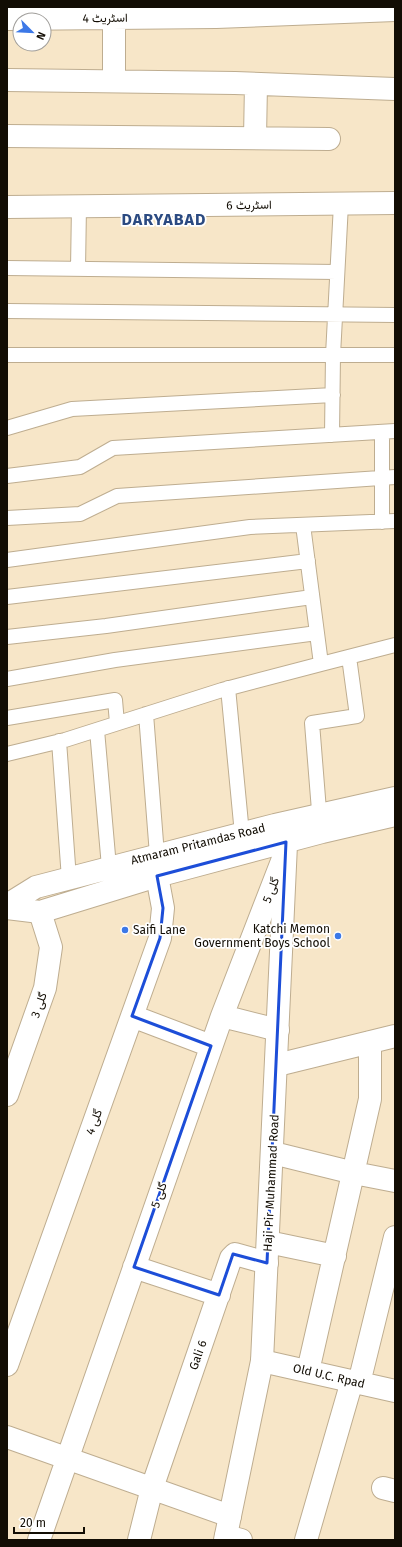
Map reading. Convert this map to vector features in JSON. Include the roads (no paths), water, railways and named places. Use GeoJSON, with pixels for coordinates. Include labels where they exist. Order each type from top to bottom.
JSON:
{"type":"FeatureCollection","features":[{"type":"Feature","properties":{"kind":"street","name":"اسٹریٹ 4"},"geometry":{"type":"LineString","coordinates":[[7,19],[216,17],[395,10]]}},
{"type":"Feature","properties":{"kind":"street"},"geometry":{"type":"LineString","coordinates":[[114,18],[114,82]]}},
{"type":"Feature","properties":{"kind":"street"},"geometry":{"type":"LineString","coordinates":[[7,80],[256,84],[395,89]]}},
{"type":"Feature","properties":{"kind":"street"},"geometry":{"type":"LineString","coordinates":[[255,138],[256,84]]}},
{"type":"Feature","properties":{"kind":"street"},"geometry":{"type":"LineString","coordinates":[[7,136],[329,139]]}},
{"type":"Feature","properties":{"kind":"street","name":"اسٹریٹ 6"},"geometry":{"type":"LineString","coordinates":[[7,207],[395,203]]}},
{"type":"Feature","properties":{"kind":"street","name":"Atmaram Pritamdas Road"},"geometry":{"type":"LineString","coordinates":[[7,906],[36,887],[109,867],[157,865],[286,839],[321,824],[395,798]]}},
{"type":"Feature","properties":{"kind":"street","name":"Atmaram Pritamdas Road"},"geometry":{"type":"LineString","coordinates":[[321,824],[395,815]]}},
{"type":"Feature","properties":{"kind":"street","name":"Atmaram Pritamdas Road"},"geometry":{"type":"LineString","coordinates":[[7,906],[40,912],[157,865],[242,834],[286,839]]}},
{"type":"Feature","properties":{"kind":"street","name":"گلی 5"},"geometry":{"type":"LineString","coordinates":[[39,1540],[211,1046],[286,839]]}},
{"type":"Feature","properties":{"kind":"street","name":"Haji Pir Muhammad Road"},"geometry":{"type":"LineString","coordinates":[[230,1533],[262,1361],[277,1066],[286,839]]}},
{"type":"Feature","properties":{"kind":"street","name":"گلی 4"},"geometry":{"type":"LineString","coordinates":[[7,1365],[160,938],[163,908],[157,865]]}},
{"type":"Feature","properties":{"kind":"street","name":"گلی 3"},"geometry":{"type":"LineString","coordinates":[[7,1095],[12,1065],[45,988],[51,947],[40,912]]}},
{"type":"Feature","properties":{"kind":"street"},"geometry":{"type":"LineString","coordinates":[[132,1016],[211,1046]]}},
{"type":"Feature","properties":{"kind":"street"},"geometry":{"type":"LineString","coordinates":[[222,1016],[278,1030]]}},
{"type":"Feature","properties":{"kind":"street"},"geometry":{"type":"LineString","coordinates":[[277,1066],[395,1036]]}},
{"type":"Feature","properties":{"kind":"street"},"geometry":{"type":"LineString","coordinates":[[308,1371],[370,1098],[370,1042]]}},
{"type":"Feature","properties":{"kind":"street"},"geometry":{"type":"LineString","coordinates":[[273,1153],[354,1173],[395,1181]]}},
{"type":"Feature","properties":{"kind":"street"},"geometry":{"type":"LineString","coordinates":[[306,1540],[355,1382],[395,1237]]}},
{"type":"Feature","properties":{"kind":"street"},"geometry":{"type":"LineString","coordinates":[[268,1253],[335,1256]]}},
{"type":"Feature","properties":{"kind":"street","name":"Gali 6"},"geometry":{"type":"LineString","coordinates":[[139,1540],[152,1488],[231,1258],[235,1254],[268,1253]]}},
{"type":"Feature","properties":{"kind":"street"},"geometry":{"type":"LineString","coordinates":[[134,1267],[219,1295]]}},
{"type":"Feature","properties":{"kind":"street","name":"Old U.C. Rpad"},"geometry":{"type":"LineString","coordinates":[[262,1361],[395,1391]]}},
{"type":"Feature","properties":{"kind":"street"},"geometry":{"type":"LineString","coordinates":[[7,1437],[152,1488],[230,1533]]}},
{"type":"Feature","properties":{"kind":"lane"},"geometry":{"type":"LineString","coordinates":[[332,435],[333,355],[341,204]]}},
{"type":"Feature","properties":{"kind":"lane"},"geometry":{"type":"LineString","coordinates":[[78,269],[79,206]]}},
{"type":"Feature","properties":{"kind":"lane"},"geometry":{"type":"LineString","coordinates":[[7,268],[338,272]]}},
{"type":"Feature","properties":{"kind":"lane"},"geometry":{"type":"LineString","coordinates":[[7,311],[395,315]]}},
{"type":"Feature","properties":{"kind":"lane"},"geometry":{"type":"LineString","coordinates":[[7,355],[395,355]]}},
{"type":"Feature","properties":{"kind":"lane"},"geometry":{"type":"LineString","coordinates":[[7,428],[72,409],[333,395]]}},
{"type":"Feature","properties":{"kind":"lane"},"geometry":{"type":"LineString","coordinates":[[7,476],[80,467],[113,448],[388,432],[388,522],[250,527],[7,560]]}},
{"type":"Feature","properties":{"kind":"lane"},"geometry":{"type":"LineString","coordinates":[[7,518],[80,514],[117,496],[388,478]]}},
{"type":"Feature","properties":{"kind":"lane"},"geometry":{"type":"LineString","coordinates":[[303,525],[320,664]]}},
{"type":"Feature","properties":{"kind":"lane"},"geometry":{"type":"LineString","coordinates":[[7,597],[308,561]]}},
{"type":"Feature","properties":{"kind":"lane"},"geometry":{"type":"LineString","coordinates":[[7,637],[106,626],[312,597]]}},
{"type":"Feature","properties":{"kind":"lane"},"geometry":{"type":"LineString","coordinates":[[7,679],[115,660],[317,633]]}},
{"type":"Feature","properties":{"kind":"lane"},"geometry":{"type":"LineString","coordinates":[[7,754],[96,730],[228,688],[395,645]]}},
{"type":"Feature","properties":{"kind":"lane"},"geometry":{"type":"LineString","coordinates":[[321,824],[312,723],[357,716],[349,657]]}},
{"type":"Feature","properties":{"kind":"lane"},"geometry":{"type":"LineString","coordinates":[[228,688],[242,834]]}},
{"type":"Feature","properties":{"kind":"lane"},"geometry":{"type":"LineString","coordinates":[[7,718],[115,700],[118,723]]}},
{"type":"Feature","properties":{"kind":"lane"},"geometry":{"type":"LineString","coordinates":[[146,714],[157,865]]}},
{"type":"Feature","properties":{"kind":"lane"},"geometry":{"type":"LineString","coordinates":[[96,730],[109,867]]}},
{"type":"Feature","properties":{"kind":"lane"},"geometry":{"type":"LineString","coordinates":[[59,741],[69,879]]}},
{"type":"Feature","properties":{"kind":"place","name":"Saifi Lane"},"geometry":{"type":"Point","coordinates":[125,930]}},
{"type":"Feature","properties":{"kind":"place","name":"Katchi Memon Government Boys School"},"geometry":{"type":"Point","coordinates":[338,936]}},
{"type":"Feature","properties":{"kind":"district","name":"DARYABAD"},"geometry":{"type":"Point","coordinates":[164,219]}}]}
